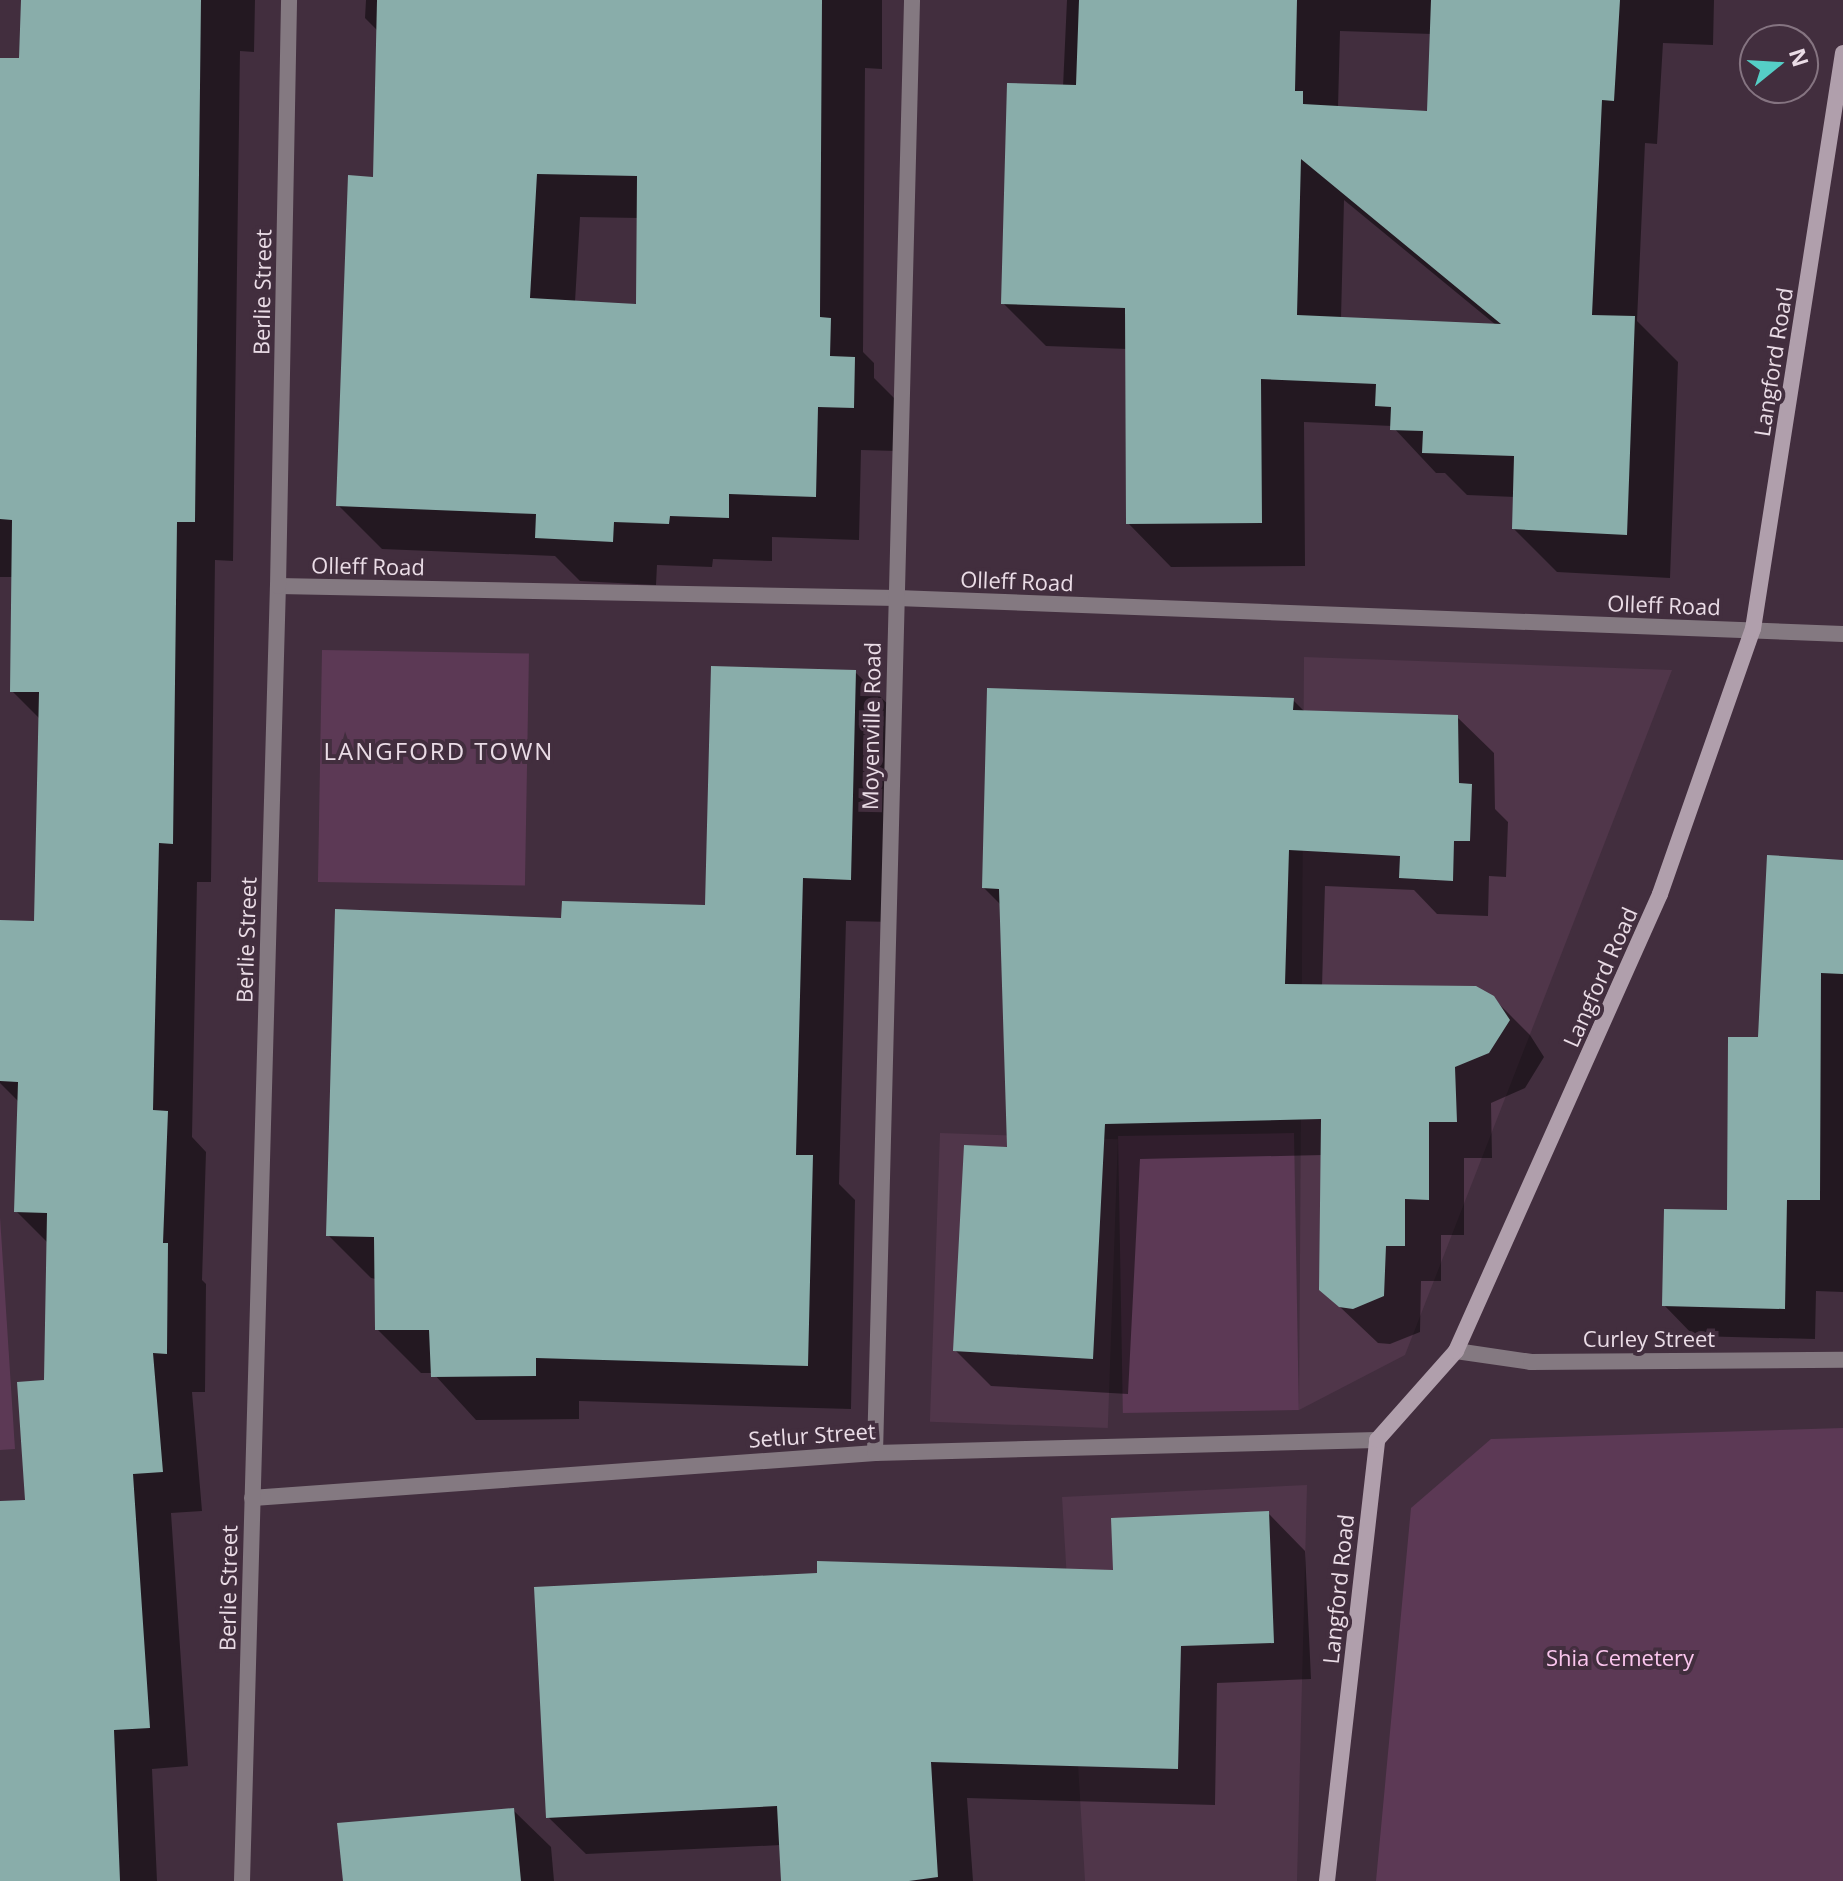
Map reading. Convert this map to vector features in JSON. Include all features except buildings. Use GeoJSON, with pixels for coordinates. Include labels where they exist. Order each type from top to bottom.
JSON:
{"type":"FeatureCollection","features":[{"type":"Feature","properties":{"kind":"street","name":"Berlie Street"},"geometry":{"type":"LineString","coordinates":[[242,1881],[278,586],[289,0]]}},
{"type":"Feature","properties":{"kind":"street","name":"Moyenville Road"},"geometry":{"type":"LineString","coordinates":[[875,1453],[912,0]]}},
{"type":"Feature","properties":{"kind":"street","name":"Langford Road"},"geometry":{"type":"LineString","coordinates":[[1327,1881],[1377,1440],[1456,1351],[1660,894],[1753,629],[1843,53]]}},
{"type":"Feature","properties":{"kind":"street","name":"Olleff Road"},"geometry":{"type":"LineString","coordinates":[[278,586],[897,598],[1843,634]]}},
{"type":"Feature","properties":{"kind":"street","name":"Curley Street"},"geometry":{"type":"LineString","coordinates":[[1456,1351],[1531,1362],[1843,1360]]}},
{"type":"Feature","properties":{"kind":"street","name":"Setlur Street"},"geometry":{"type":"LineString","coordinates":[[252,1498],[875,1453],[1377,1440]]}},
{"type":"Feature","properties":{"kind":"shaded area"},"geometry":{"type":"Polygon","coordinates":[[[1304,657],[1672,670],[1405,1355],[1299,1410],[1304,657]]]}},
{"type":"Feature","properties":{"kind":"shaded area"},"geometry":{"type":"Polygon","coordinates":[[[940,1133],[1118,1139],[1108,1428],[930,1422],[940,1133]]]}},
{"type":"Feature","properties":{"kind":"shaded area"},"geometry":{"type":"Polygon","coordinates":[[[1307,1485],[1297,1881],[1085,1881],[1062,1497],[1307,1485]]]}},
{"type":"Feature","properties":{"kind":"green space"},"geometry":{"type":"Polygon","coordinates":[[[322,650],[529,654],[525,886],[318,882],[322,650]]]}},
{"type":"Feature","properties":{"kind":"green space"},"geometry":{"type":"Polygon","coordinates":[[[1294,1133],[1299,1410],[1123,1413],[1118,1136],[1294,1133]]]}},
{"type":"Feature","properties":{"kind":"green space"},"geometry":{"type":"Polygon","coordinates":[[[0,1217],[15,1449],[0,1450],[0,1217]]]}},
{"type":"Feature","properties":{"kind":"green space","name":"Shia Cemetery"},"geometry":{"type":"Polygon","coordinates":[[[1843,1428],[1843,1881],[1376,1881],[1411,1508],[1491,1439],[1843,1428]]]}},
{"type":"Feature","properties":{"kind":"district","name":"LANGFORD TOWN"},"geometry":{"type":"Point","coordinates":[439,751]}}]}
